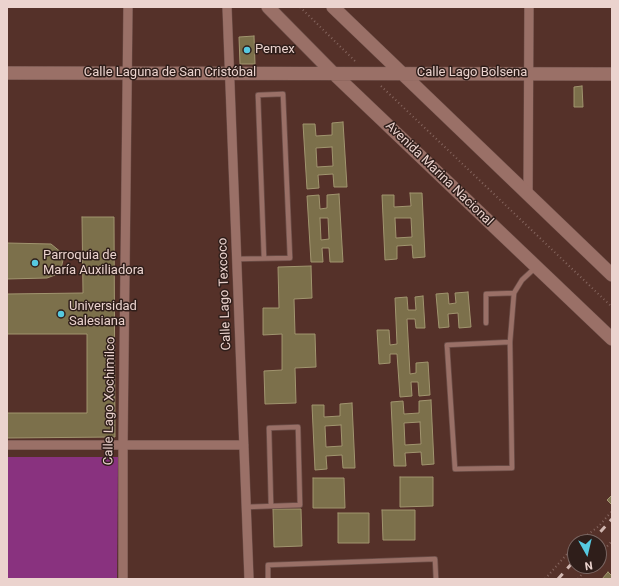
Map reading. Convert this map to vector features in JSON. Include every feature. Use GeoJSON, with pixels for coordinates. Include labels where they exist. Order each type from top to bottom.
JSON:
{"type":"FeatureCollection","features":[{"type":"Feature","properties":{"kind":"main road","name":"Avenida Marina Nacional"},"geometry":{"type":"LineString","coordinates":[[268,7],[333,73],[612,339]]}},
{"type":"Feature","properties":{"kind":"main road"},"geometry":{"type":"LineString","coordinates":[[333,7],[612,275]]}},
{"type":"Feature","properties":{"kind":"main road","name":"Calle Laguna de San Cristóbal"},"geometry":{"type":"LineString","coordinates":[[7,73],[333,73]]}},
{"type":"Feature","properties":{"kind":"main road","name":"Calle Lago Bolsena"},"geometry":{"type":"LineString","coordinates":[[333,73],[612,74]]}},
{"type":"Feature","properties":{"kind":"street","name":"Calle Lago Xochimilco"},"geometry":{"type":"LineString","coordinates":[[123,579],[128,7]]}},
{"type":"Feature","properties":{"kind":"street","name":"Calle Lago Texcoco"},"geometry":{"type":"LineString","coordinates":[[227,7],[249,579]]}},
{"type":"Feature","properties":{"kind":"street"},"geometry":{"type":"LineString","coordinates":[[528,194],[529,7]]}},
{"type":"Feature","properties":{"kind":"street"},"geometry":{"type":"LineString","coordinates":[[7,445],[244,445]]}},
{"type":"Feature","properties":{"kind":"lane"},"geometry":{"type":"LineString","coordinates":[[237,259],[290,258],[283,94],[258,96],[264,258]]}},
{"type":"Feature","properties":{"kind":"lane"},"geometry":{"type":"LineString","coordinates":[[510,342],[447,345],[455,469],[512,468],[510,342],[514,293],[522,280],[536,267]]}},
{"type":"Feature","properties":{"kind":"lane"},"geometry":{"type":"LineString","coordinates":[[486,323],[486,294],[514,293]]}},
{"type":"Feature","properties":{"kind":"lane"},"geometry":{"type":"LineString","coordinates":[[247,507],[300,505],[298,427],[269,428],[271,506]]}},
{"type":"Feature","properties":{"kind":"lane"},"geometry":{"type":"LineString","coordinates":[[268,579],[268,566],[435,559],[436,579]]}},
{"type":"Feature","properties":{"kind":"path"},"geometry":{"type":"LineString","coordinates":[[300,7],[612,307]]}},
{"type":"Feature","properties":{"kind":"path"},"geometry":{"type":"LineString","coordinates":[[588,534],[599,526],[612,511]]}},
{"type":"Feature","properties":{"kind":"path"},"geometry":{"type":"LineString","coordinates":[[545,579],[567,554]]}},
{"type":"Feature","properties":{"kind":"shaded area"},"geometry":{"type":"Polygon","coordinates":[[[7,457],[118,457],[117,579],[7,579],[7,457]]]}},
{"type":"Feature","properties":{"kind":"building","name":"Pemex"},"geometry":{"type":"Polygon","coordinates":[[[254,36],[255,64],[240,64],[239,37],[254,36]]]}},
{"type":"Feature","properties":{"kind":"building"},"geometry":{"type":"Polygon","coordinates":[[[582,86],[583,107],[574,107],[574,87],[582,86]]]}},
{"type":"Feature","properties":{"kind":"building"},"geometry":{"type":"Polygon","coordinates":[[[343,122],[347,187],[334,187],[333,174],[318,175],[319,188],[307,189],[303,124],[315,124],[316,136],[332,135],[332,123],[343,122]],[[332,147],[316,148],[317,167],[333,166],[332,147]]]}},
{"type":"Feature","properties":{"kind":"building"},"geometry":{"type":"Polygon","coordinates":[[[410,193],[422,193],[425,257],[413,258],[412,245],[397,246],[397,259],[385,260],[382,195],[394,195],[394,207],[411,206],[410,193]],[[395,218],[396,238],[412,237],[411,218],[395,218]]]}},
{"type":"Feature","properties":{"kind":"building"},"geometry":{"type":"Polygon","coordinates":[[[339,194],[343,262],[330,262],[329,248],[322,248],[323,262],[311,262],[307,196],[319,195],[320,209],[327,208],[327,195],[339,194]],[[320,218],[321,240],[329,239],[328,218],[320,218]]]}},
{"type":"Feature","properties":{"kind":"building","name":"Universidad Salesiana"},"geometry":{"type":"Polygon","coordinates":[[[82,217],[114,217],[115,437],[7,438],[7,413],[87,413],[87,334],[7,334],[7,294],[83,293],[82,217]]]}},
{"type":"Feature","properties":{"kind":"building","name":"Parroquia de María Auxiliadora"},"geometry":{"type":"Polygon","coordinates":[[[7,243],[51,244],[62,253],[63,260],[61,269],[55,275],[47,278],[7,279],[7,243]]]}},
{"type":"Feature","properties":{"kind":"building"},"geometry":{"type":"Polygon","coordinates":[[[311,266],[312,298],[294,299],[295,334],[315,334],[316,367],[295,368],[296,403],[265,404],[264,371],[282,370],[282,334],[263,335],[263,308],[279,308],[278,267],[311,266]]]}},
{"type":"Feature","properties":{"kind":"building"},"geometry":{"type":"Polygon","coordinates":[[[468,292],[471,327],[459,328],[458,313],[448,314],[449,327],[439,328],[436,294],[448,293],[449,304],[456,303],[455,293],[468,292]]]}},
{"type":"Feature","properties":{"kind":"building"},"geometry":{"type":"Polygon","coordinates":[[[423,296],[425,328],[416,328],[415,319],[407,319],[410,374],[416,373],[416,363],[428,362],[430,395],[419,396],[418,382],[411,382],[412,396],[400,397],[397,354],[390,354],[390,363],[379,364],[377,330],[389,330],[390,345],[397,344],[395,298],[407,297],[408,310],[416,310],[415,297],[423,296]]]}},
{"type":"Feature","properties":{"kind":"building"},"geometry":{"type":"Polygon","coordinates":[[[431,400],[434,464],[422,465],[421,452],[405,453],[406,466],[394,466],[391,402],[403,401],[404,414],[419,413],[419,401],[431,400]],[[420,422],[404,423],[405,445],[421,444],[420,422]]]}},
{"type":"Feature","properties":{"kind":"building"},"geometry":{"type":"Polygon","coordinates":[[[352,403],[355,468],[343,468],[342,455],[326,456],[327,469],[315,470],[312,405],[324,405],[324,417],[340,416],[340,404],[352,403]],[[341,425],[325,426],[326,447],[342,446],[341,425]]]}},
{"type":"Feature","properties":{"kind":"building"},"geometry":{"type":"Polygon","coordinates":[[[400,477],[433,477],[433,506],[400,507],[400,477]]]}},
{"type":"Feature","properties":{"kind":"building"},"geometry":{"type":"Polygon","coordinates":[[[313,478],[344,478],[345,508],[313,508],[313,478]]]}},
{"type":"Feature","properties":{"kind":"building"},"geometry":{"type":"Polygon","coordinates":[[[612,495],[612,505],[607,500],[612,495]]]}},
{"type":"Feature","properties":{"kind":"building"},"geometry":{"type":"Polygon","coordinates":[[[273,509],[301,509],[302,546],[274,547],[273,509]]]}},
{"type":"Feature","properties":{"kind":"building"},"geometry":{"type":"Polygon","coordinates":[[[382,510],[415,510],[415,540],[383,540],[382,510]]]}},
{"type":"Feature","properties":{"kind":"building"},"geometry":{"type":"Polygon","coordinates":[[[338,513],[369,513],[369,543],[338,543],[338,513]]]}},
{"type":"Feature","properties":{"kind":"building"},"geometry":{"type":"Polygon","coordinates":[[[608,572],[612,576],[612,579],[602,579],[607,574],[608,572]]]}},
{"type":"Feature","properties":{"kind":"railway"},"geometry":{"type":"LineString","coordinates":[[598,534],[612,519]]}},
{"type":"Feature","properties":{"kind":"railway"},"geometry":{"type":"LineString","coordinates":[[558,579],[567,569]]}},
{"type":"Feature","properties":{"kind":"place","name":"Pemex"},"geometry":{"type":"Point","coordinates":[247,50]}},
{"type":"Feature","properties":{"kind":"place","name":"Parroquia de María Auxiliadora"},"geometry":{"type":"Point","coordinates":[35,263]}},
{"type":"Feature","properties":{"kind":"place","name":"Universidad Salesiana"},"geometry":{"type":"Point","coordinates":[61,314]}}]}
